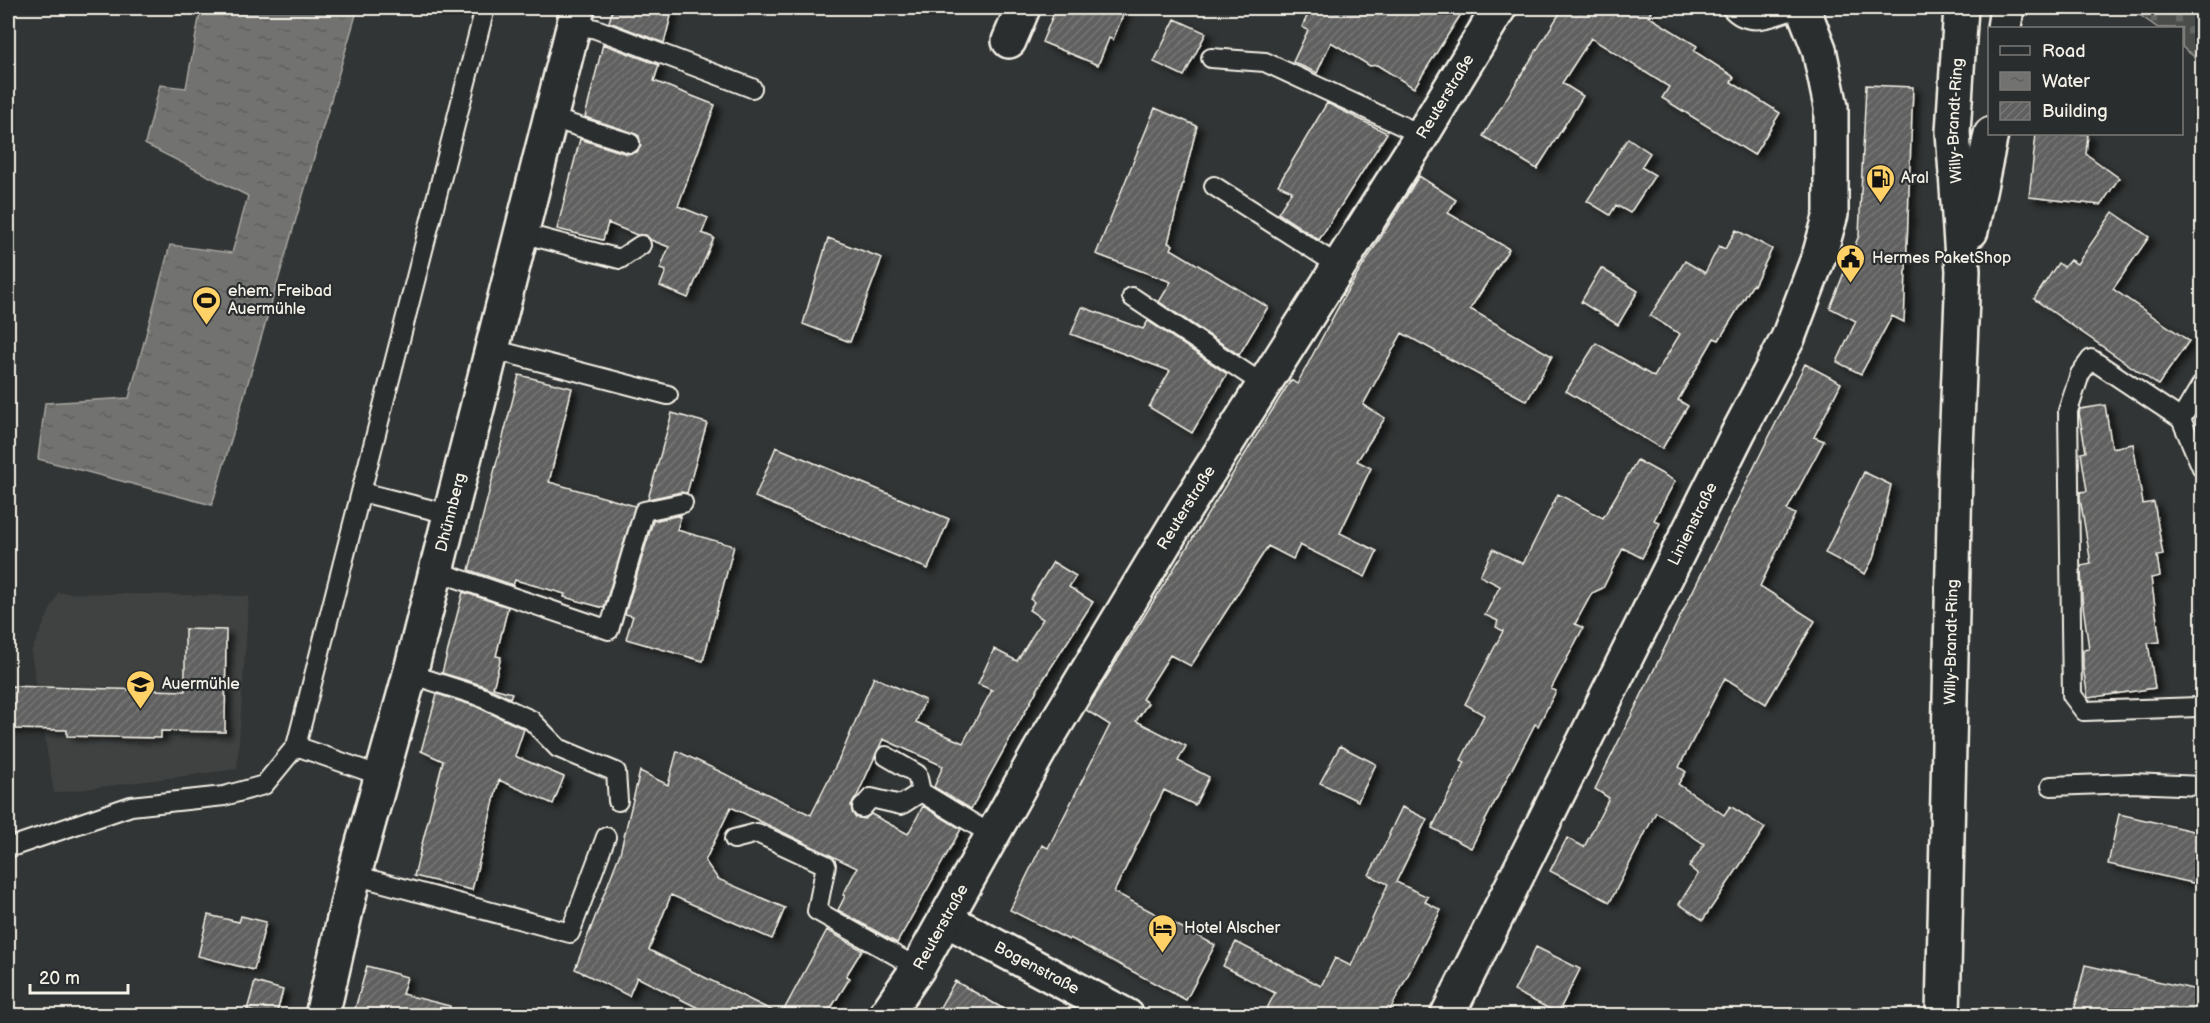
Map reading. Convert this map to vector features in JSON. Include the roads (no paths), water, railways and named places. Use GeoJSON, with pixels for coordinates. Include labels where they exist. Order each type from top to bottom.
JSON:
{"type":"FeatureCollection","features":[{"type":"Feature","properties":{"kind":"street"},"geometry":{"type":"LineString","coordinates":[[1009,41],[1023,8]]}},
{"type":"Feature","properties":{"kind":"street","name":"Reuterstraße"},"geometry":{"type":"LineString","coordinates":[[885,1016],[918,968],[1040,750],[1179,519],[1422,135],[1499,8]]}},
{"type":"Feature","properties":{"kind":"street","name":"Linienstraße"},"geometry":{"type":"LineString","coordinates":[[1447,1016],[1727,455],[1788,338],[1820,253],[1830,214],[1831,107],[1819,49],[1803,8]]}},
{"type":"Feature","properties":{"kind":"street","name":"Willy-Brandt-Ring"},"geometry":{"type":"LineString","coordinates":[[1943,1016],[1955,475],[1963,271],[1953,132],[1961,8]]}},
{"type":"Feature","properties":{"kind":"street"},"geometry":{"type":"LineString","coordinates":[[2004,27],[2007,8]]}},
{"type":"Feature","properties":{"kind":"street","name":"Dhünnberg"},"geometry":{"type":"LineString","coordinates":[[322,1016],[354,875],[410,674],[576,16]]}},
{"type":"Feature","properties":{"kind":"street","name":"Willy-Brandt-Ring"},"geometry":{"type":"LineString","coordinates":[[1963,271],[1991,135]]}},
{"type":"Feature","properties":{"kind":"street","name":"Bogenstraße"},"geometry":{"type":"LineString","coordinates":[[945,919],[1126,1016]]}},
{"type":"Feature","properties":{"kind":"lane"},"geometry":{"type":"LineString","coordinates":[[8,848],[131,807],[224,796],[264,785],[296,746],[485,8]]}},
{"type":"Feature","properties":{"kind":"lane"},"geometry":{"type":"LineString","coordinates":[[1731,8],[1750,20],[1771,18],[1797,8]]}},
{"type":"Feature","properties":{"kind":"lane"},"geometry":{"type":"LineString","coordinates":[[576,16],[596,29],[752,88]]}},
{"type":"Feature","properties":{"kind":"lane"},"geometry":{"type":"LineString","coordinates":[[1211,58],[1265,62],[1422,135]]}},
{"type":"Feature","properties":{"kind":"lane"},"geometry":{"type":"LineString","coordinates":[[551,118],[630,143]]}},
{"type":"Feature","properties":{"kind":"lane"},"geometry":{"type":"LineString","coordinates":[[1214,186],[1339,266]]}},
{"type":"Feature","properties":{"kind":"lane"},"geometry":{"type":"LineString","coordinates":[[521,233],[620,259],[640,245]]}},
{"type":"Feature","properties":{"kind":"lane"},"geometry":{"type":"LineString","coordinates":[[1132,297],[1264,385]]}},
{"type":"Feature","properties":{"kind":"lane"},"geometry":{"type":"LineString","coordinates":[[492,349],[668,395]]}},
{"type":"Feature","properties":{"kind":"lane"},"geometry":{"type":"LineString","coordinates":[[2198,707],[2084,711],[2072,695],[2068,411],[2080,374],[2091,359],[2181,419],[2202,468]]}},
{"type":"Feature","properties":{"kind":"lane"},"geometry":{"type":"LineString","coordinates":[[2181,419],[2202,384]]}},
{"type":"Feature","properties":{"kind":"lane"},"geometry":{"type":"LineString","coordinates":[[361,492],[449,514]]}},
{"type":"Feature","properties":{"kind":"lane"},"geometry":{"type":"LineString","coordinates":[[436,571],[609,630],[644,512],[683,503]]}},
{"type":"Feature","properties":{"kind":"lane"},"geometry":{"type":"LineString","coordinates":[[410,674],[479,696],[531,720],[558,747],[615,772],[618,801]]}},
{"type":"Feature","properties":{"kind":"lane"},"geometry":{"type":"LineString","coordinates":[[296,746],[381,776]]}},
{"type":"Feature","properties":{"kind":"lane"},"geometry":{"type":"LineString","coordinates":[[886,756],[917,774],[921,792],[993,835]]}},
{"type":"Feature","properties":{"kind":"lane"},"geometry":{"type":"LineString","coordinates":[[2051,786],[2132,783],[2202,786]]}},
{"type":"Feature","properties":{"kind":"lane"},"geometry":{"type":"LineString","coordinates":[[862,808],[872,798],[901,805],[921,792]]}},
{"type":"Feature","properties":{"kind":"lane"},"geometry":{"type":"LineString","coordinates":[[734,839],[757,833],[826,865],[817,911],[918,968]]}},
{"type":"Feature","properties":{"kind":"lane"},"geometry":{"type":"LineString","coordinates":[[354,875],[570,933],[606,837]]}},
{"type":"Feature","properties":{"kind":"water","name":"ehem. Freibad Auermühle"},"geometry":{"type":"Polygon","coordinates":[[[201,8],[358,8],[212,505],[38,459],[45,403],[129,398],[170,245],[232,253],[248,196],[145,144],[160,85],[186,88],[201,8]]]}},
{"type":"Feature","properties":{"kind":"place","name":"Aral"},"geometry":{"type":"Point","coordinates":[1880,204]}},
{"type":"Feature","properties":{"kind":"place","name":"Hermes PaketShop"},"geometry":{"type":"Point","coordinates":[1851,284]}},
{"type":"Feature","properties":{"kind":"place","name":"ehem. Freibad Auermühle"},"geometry":{"type":"Point","coordinates":[207,326]}},
{"type":"Feature","properties":{"kind":"place","name":"Auermühle"},"geometry":{"type":"Point","coordinates":[141,710]}},
{"type":"Feature","properties":{"kind":"place","name":"Hotel Alscher"},"geometry":{"type":"Point","coordinates":[1163,954]}}]}
